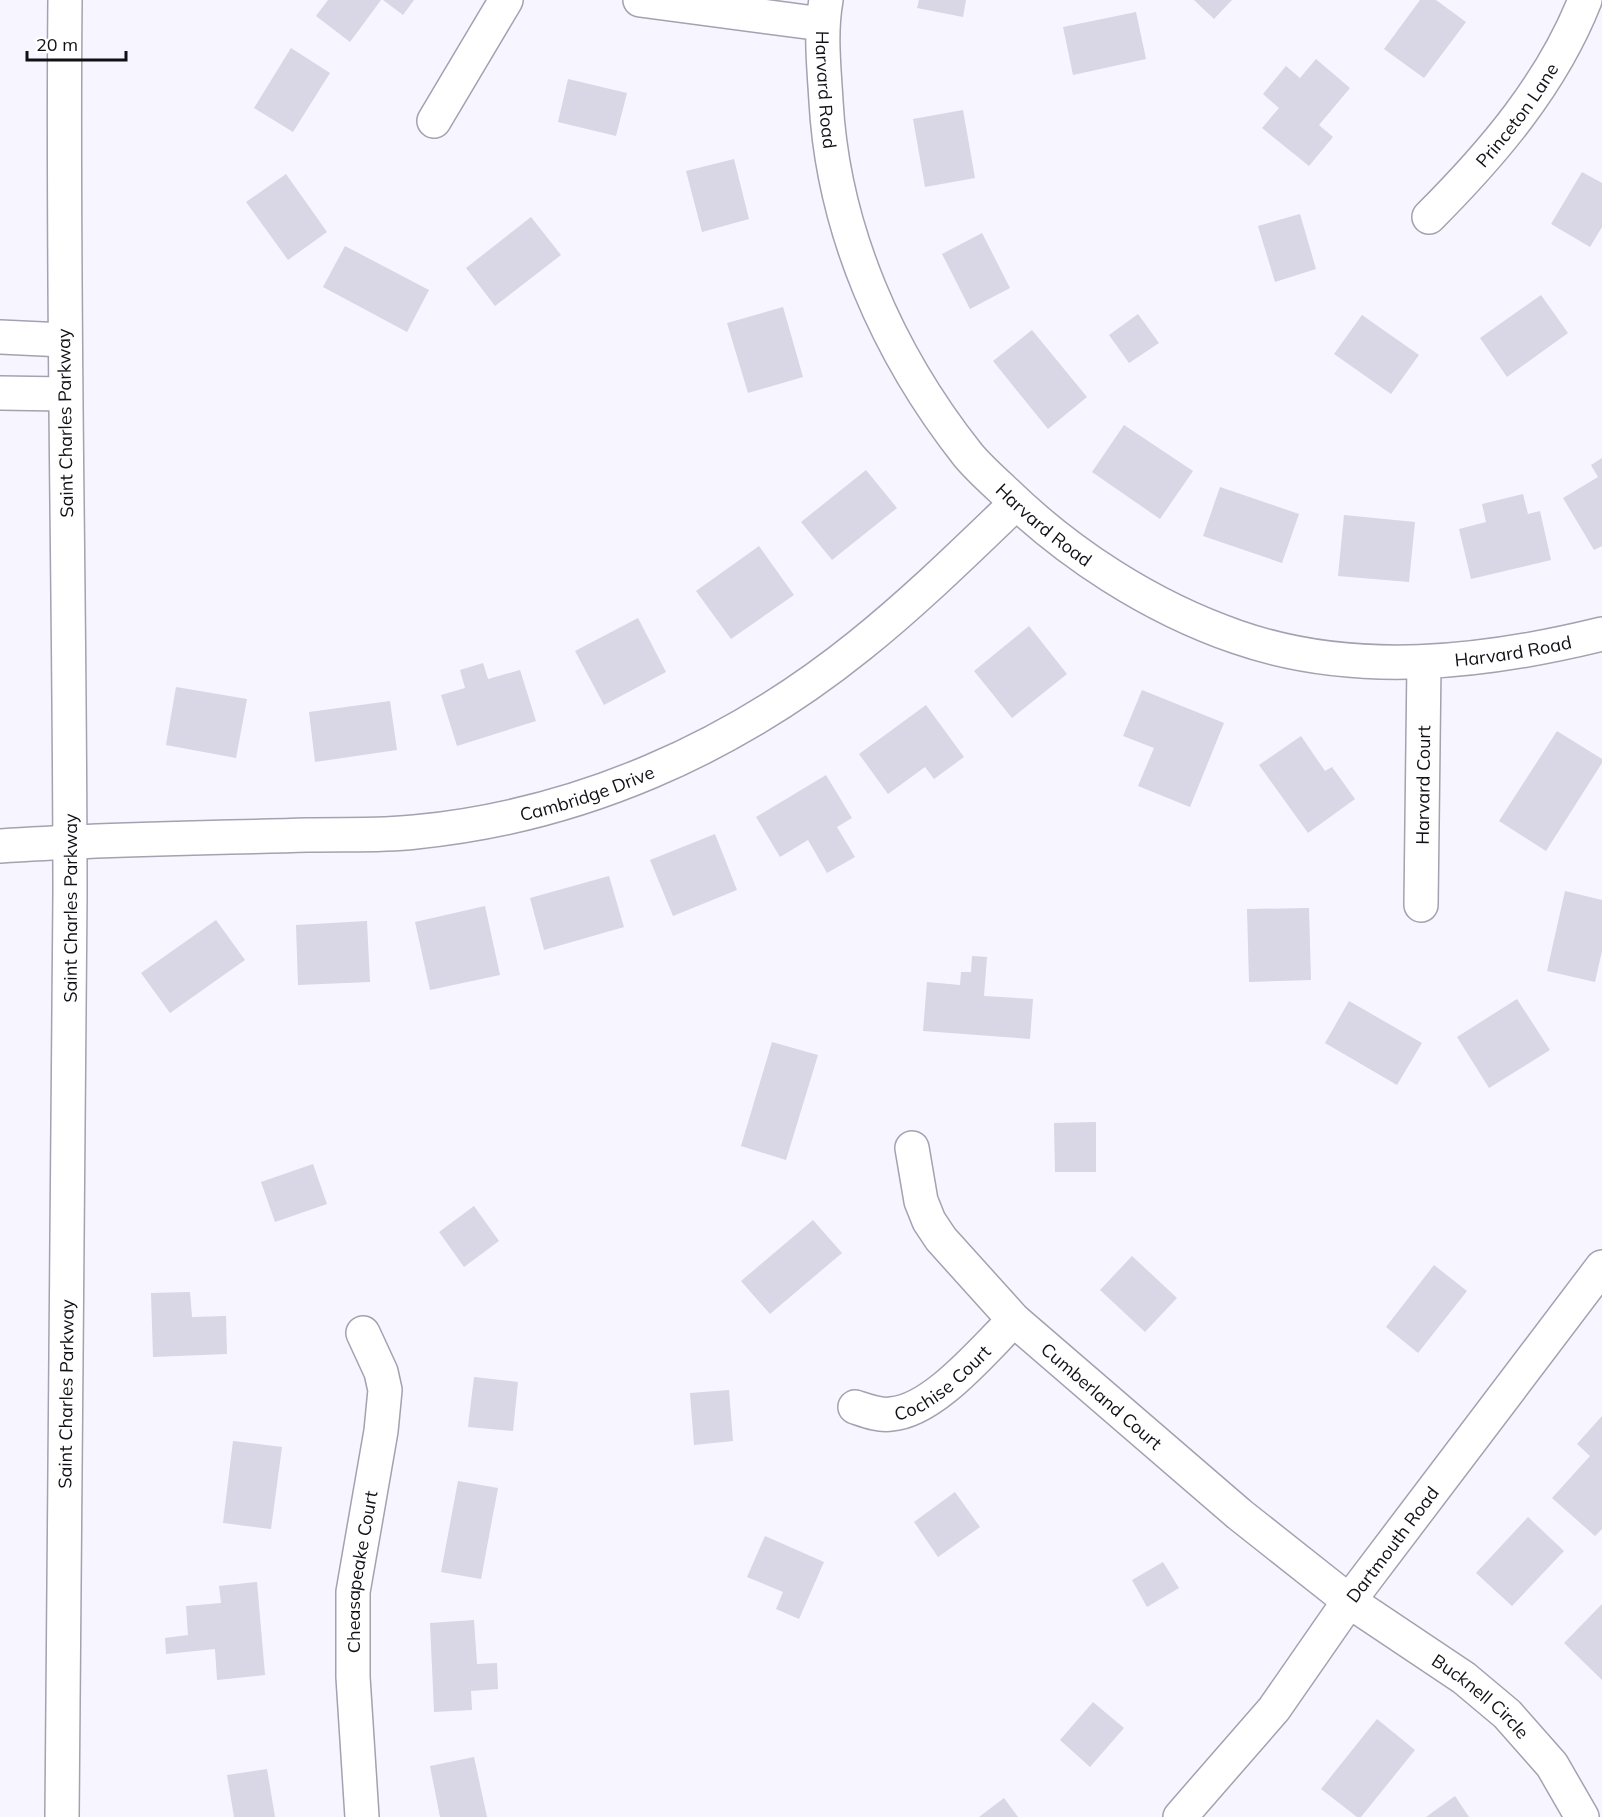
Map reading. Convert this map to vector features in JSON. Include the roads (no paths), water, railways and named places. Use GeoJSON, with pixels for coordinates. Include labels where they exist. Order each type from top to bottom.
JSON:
{"type":"FeatureCollection","features":[{"type":"Feature","properties":{"kind":"street","name":"Saint Charles Parkway"},"geometry":{"type":"LineString","coordinates":[[62,1817],[62,1582],[70,1203],[70,841],[64,394],[65,0]]}},
{"type":"Feature","properties":{"kind":"street"},"geometry":{"type":"LineString","coordinates":[[434,121],[506,0]]}},
{"type":"Feature","properties":{"kind":"street"},"geometry":{"type":"LineString","coordinates":[[640,0],[824,12]]}},
{"type":"Feature","properties":{"kind":"street","name":"Princeton Lane"},"geometry":{"type":"LineString","coordinates":[[1429,217],[1468,177],[1527,104],[1551,69],[1572,32],[1584,0]]}},
{"type":"Feature","properties":{"kind":"street","name":"Harvard Road"},"geometry":{"type":"LineString","coordinates":[[824,12],[827,120],[835,186],[856,253],[882,320],[921,390],[970,458],[1016,503],[1073,550],[1127,584],[1178,612],[1238,638],[1290,651],[1356,660],[1424,663],[1502,656],[1602,634]]}},
{"type":"Feature","properties":{"kind":"street"},"geometry":{"type":"LineString","coordinates":[[0,337],[64,340]]}},
{"type":"Feature","properties":{"kind":"street"},"geometry":{"type":"LineString","coordinates":[[0,393],[64,394]]}},
{"type":"Feature","properties":{"kind":"street","name":"Cambridge Drive"},"geometry":{"type":"LineString","coordinates":[[0,846],[70,841],[414,832],[481,822],[565,803],[623,785],[705,747],[802,689],[859,646],[947,569],[1016,503]]}},
{"type":"Feature","properties":{"kind":"street","name":"Harvard Court"},"geometry":{"type":"LineString","coordinates":[[1421,905],[1424,663]]}},
{"type":"Feature","properties":{"kind":"street","name":"Cumberland Court"},"geometry":{"type":"LineString","coordinates":[[912,1149],[921,1201],[929,1221],[941,1239],[1014,1320],[1230,1507],[1349,1601]]}},
{"type":"Feature","properties":{"kind":"street","name":"Dartmouth Road"},"geometry":{"type":"LineString","coordinates":[[1180,1817],[1274,1709],[1349,1601],[1602,1267]]}},
{"type":"Feature","properties":{"kind":"street","name":"Cochise Court"},"geometry":{"type":"LineString","coordinates":[[855,1407],[889,1415],[912,1409],[956,1376],[1014,1320]]}},
{"type":"Feature","properties":{"kind":"street","name":"Cheasapeake Court"},"geometry":{"type":"LineString","coordinates":[[362,1817],[353,1677],[353,1592],[381,1431],[385,1390],[378,1363],[363,1333]]}},
{"type":"Feature","properties":{"kind":"street","name":"Bucknell Circle"},"geometry":{"type":"LineString","coordinates":[[1349,1601],[1464,1678],[1507,1714],[1552,1765],[1582,1817]]}}]}
